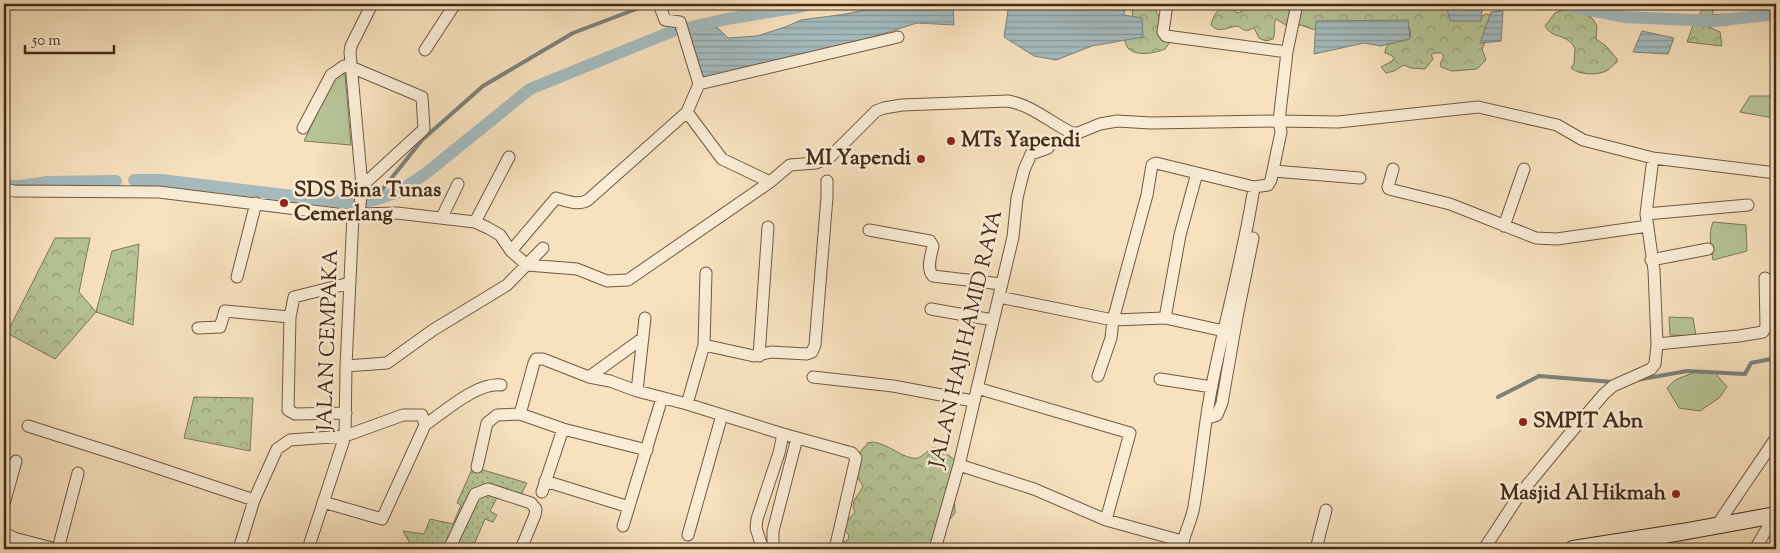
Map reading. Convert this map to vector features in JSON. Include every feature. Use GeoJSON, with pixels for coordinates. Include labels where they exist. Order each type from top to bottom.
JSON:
{"type":"FeatureCollection","features":[{"type":"Feature","properties":{"kind":"street","name":"JALAN CEMPAKA"},"geometry":{"type":"LineString","coordinates":[[308,549],[345,436],[350,283],[361,190],[350,52],[351,46],[372,4]]}},
{"type":"Feature","properties":{"kind":"street"},"geometry":{"type":"LineString","coordinates":[[426,50],[455,4]]}},
{"type":"Feature","properties":{"kind":"street"},"geometry":{"type":"LineString","coordinates":[[511,250],[556,198],[582,204],[687,112],[699,84],[680,22],[665,20],[659,4]]}},
{"type":"Feature","properties":{"kind":"street"},"geometry":{"type":"LineString","coordinates":[[1167,4],[1163,32],[1166,36],[1287,52]]}},
{"type":"Feature","properties":{"kind":"street"},"geometry":{"type":"LineString","coordinates":[[1098,376],[1111,338],[1113,320],[1147,195],[1152,165],[1156,163],[1258,187],[1268,186],[1272,177],[1281,132],[1279,120],[1287,52],[1297,4]]}},
{"type":"Feature","properties":{"kind":"street"},"geometry":{"type":"LineString","coordinates":[[699,84],[898,37]]}},
{"type":"Feature","properties":{"kind":"street"},"geometry":{"type":"LineString","coordinates":[[303,128],[331,75],[344,66],[351,67],[422,97],[424,129],[361,190]]}},
{"type":"Feature","properties":{"kind":"street"},"geometry":{"type":"LineString","coordinates":[[4,190],[159,192],[256,203],[475,222],[500,235],[511,250],[527,265],[577,269],[607,281],[628,280],[770,182],[790,165],[816,163],[830,157],[876,111],[902,105],[1017,102],[1072,133],[1078,133],[1100,124],[1116,121],[1151,123],[1279,120],[1338,122],[1478,107],[1557,124],[1583,140],[1653,158],[1776,173]]}},
{"type":"Feature","properties":{"kind":"street"},"geometry":{"type":"LineString","coordinates":[[687,112],[722,160],[770,182]]}},
{"type":"Feature","properties":{"kind":"street","name":"JALAN HAJI HAMID RAYA"},"geometry":{"type":"LineString","coordinates":[[935,549],[959,465],[999,297],[1013,237],[1017,198],[1028,158],[1031,154],[1048,148]]}},
{"type":"Feature","properties":{"kind":"street"},"geometry":{"type":"LineString","coordinates":[[475,222],[509,156]]}},
{"type":"Feature","properties":{"kind":"street"},"geometry":{"type":"LineString","coordinates":[[1484,549],[1520,494],[1604,394],[1614,386],[1654,366],[1657,344],[1654,270],[1651,260],[1646,214],[1653,158]]}},
{"type":"Feature","properties":{"kind":"street"},"geometry":{"type":"LineString","coordinates":[[1393,169],[1389,189],[1450,204],[1536,238],[1557,239],[1648,226]]}},
{"type":"Feature","properties":{"kind":"street"},"geometry":{"type":"LineString","coordinates":[[1504,226],[1524,169]]}},
{"type":"Feature","properties":{"kind":"street"},"geometry":{"type":"LineString","coordinates":[[1273,171],[1360,178]]}},
{"type":"Feature","properties":{"kind":"street"},"geometry":{"type":"LineString","coordinates":[[1165,318],[1180,235],[1197,173]]}},
{"type":"Feature","properties":{"kind":"street"},"geometry":{"type":"LineString","coordinates":[[704,345],[759,356],[771,352],[807,354],[812,352],[814,348],[827,181]]}},
{"type":"Feature","properties":{"kind":"street"},"geometry":{"type":"LineString","coordinates":[[442,218],[458,184]]}},
{"type":"Feature","properties":{"kind":"street"},"geometry":{"type":"LineString","coordinates":[[959,465],[1034,489],[1106,520],[1182,545],[1194,508],[1212,387],[1258,187]]}},
{"type":"Feature","properties":{"kind":"street"},"geometry":{"type":"LineString","coordinates":[[1208,418],[1217,415],[1222,403],[1236,317],[1250,254],[1258,187]]}},
{"type":"Feature","properties":{"kind":"street"},"geometry":{"type":"LineString","coordinates":[[237,277],[256,203]]}},
{"type":"Feature","properties":{"kind":"street"},"geometry":{"type":"LineString","coordinates":[[1646,214],[1748,205]]}},
{"type":"Feature","properties":{"kind":"street"},"geometry":{"type":"LineString","coordinates":[[759,356],[768,227]]}},
{"type":"Feature","properties":{"kind":"street"},"geometry":{"type":"LineString","coordinates":[[869,230],[931,242],[933,246],[929,268],[933,276],[1001,284]]}},
{"type":"Feature","properties":{"kind":"street"},"geometry":{"type":"LineString","coordinates":[[346,366],[387,363],[433,330],[507,285],[543,248]]}},
{"type":"Feature","properties":{"kind":"street"},"geometry":{"type":"LineString","coordinates":[[1651,260],[1708,249]]}},
{"type":"Feature","properties":{"kind":"street"},"geometry":{"type":"LineString","coordinates":[[687,404],[704,345],[706,273]]}},
{"type":"Feature","properties":{"kind":"street"},"geometry":{"type":"LineString","coordinates":[[1657,344],[1763,332],[1766,327],[1766,278]]}},
{"type":"Feature","properties":{"kind":"street"},"geometry":{"type":"LineString","coordinates":[[346,413],[294,414],[288,410],[290,317],[294,297],[350,283]]}},
{"type":"Feature","properties":{"kind":"street"},"geometry":{"type":"LineString","coordinates":[[999,297],[1113,320],[1165,318],[1224,331]]}},
{"type":"Feature","properties":{"kind":"street"},"geometry":{"type":"LineString","coordinates":[[931,309],[993,320]]}},
{"type":"Feature","properties":{"kind":"street"},"geometry":{"type":"LineString","coordinates":[[198,328],[220,327],[225,311],[290,317]]}},
{"type":"Feature","properties":{"kind":"street"},"geometry":{"type":"LineString","coordinates":[[637,391],[645,318]]}},
{"type":"Feature","properties":{"kind":"street"},"geometry":{"type":"LineString","coordinates":[[589,377],[643,338]]}},
{"type":"Feature","properties":{"kind":"street"},"geometry":{"type":"LineString","coordinates":[[520,414],[536,359],[543,359],[589,377],[610,381],[637,391],[846,451],[855,455],[856,458],[835,549]]}},
{"type":"Feature","properties":{"kind":"street"},"geometry":{"type":"LineString","coordinates":[[813,377],[893,386],[973,401]]}},
{"type":"Feature","properties":{"kind":"street"},"geometry":{"type":"LineString","coordinates":[[1160,379],[1212,387]]}},
{"type":"Feature","properties":{"kind":"street"},"geometry":{"type":"LineString","coordinates":[[323,502],[382,519],[425,425],[480,387],[495,384],[501,385]]}},
{"type":"Feature","properties":{"kind":"street"},"geometry":{"type":"LineString","coordinates":[[977,388],[1130,433],[1106,520]]}},
{"type":"Feature","properties":{"kind":"street"},"geometry":{"type":"LineString","coordinates":[[623,526],[662,398]]}},
{"type":"Feature","properties":{"kind":"street"},"geometry":{"type":"LineString","coordinates":[[477,467],[488,421],[500,414],[520,414],[563,429],[647,450]]}},
{"type":"Feature","properties":{"kind":"street"},"geometry":{"type":"LineString","coordinates":[[239,549],[254,500],[277,449],[290,440],[345,436],[403,415],[422,415],[425,425]]}},
{"type":"Feature","properties":{"kind":"street"},"geometry":{"type":"LineString","coordinates":[[688,535],[722,415]]}},
{"type":"Feature","properties":{"kind":"street"},"geometry":{"type":"LineString","coordinates":[[28,426],[254,500]]}},
{"type":"Feature","properties":{"kind":"street"},"geometry":{"type":"LineString","coordinates":[[563,429],[544,486],[629,507]]}},
{"type":"Feature","properties":{"kind":"street"},"geometry":{"type":"LineString","coordinates":[[769,547],[756,528],[757,519],[779,454],[783,434]]}},
{"type":"Feature","properties":{"kind":"street"},"geometry":{"type":"LineString","coordinates":[[769,547],[797,438]]}},
{"type":"Feature","properties":{"kind":"street"},"geometry":{"type":"LineString","coordinates":[[1717,525],[1776,438]]}},
{"type":"Feature","properties":{"kind":"street"},"geometry":{"type":"LineString","coordinates":[[4,504],[16,462]]}},
{"type":"Feature","properties":{"kind":"street"},"geometry":{"type":"LineString","coordinates":[[10,540],[57,549],[78,473]]}},
{"type":"Feature","properties":{"kind":"street"},"geometry":{"type":"LineString","coordinates":[[449,549],[475,494],[488,489],[532,504],[536,508],[521,549]]}},
{"type":"Feature","properties":{"kind":"street"},"geometry":{"type":"LineString","coordinates":[[1316,549],[1326,510]]}},
{"type":"Feature","properties":{"kind":"street"},"geometry":{"type":"LineString","coordinates":[[1572,549],[1620,545],[1776,515]]}},
{"type":"Feature","properties":{"kind":"street"},"geometry":{"type":"LineString","coordinates":[[1755,549],[1776,515]]}},
{"type":"Feature","properties":{"kind":"green space"},"geometry":{"type":"Polygon","coordinates":[[[1132,4],[1155,4],[1157,14],[1171,34],[1172,39],[1165,49],[1141,53],[1130,50],[1126,45],[1125,36],[1132,20],[1132,4]]]}},
{"type":"Feature","properties":{"kind":"green space"},"geometry":{"type":"Polygon","coordinates":[[[1238,4],[1489,4],[1489,7],[1482,10],[1478,18],[1486,14],[1490,15],[1486,40],[1482,49],[1486,60],[1477,69],[1452,71],[1441,67],[1440,64],[1444,56],[1441,53],[1434,53],[1431,55],[1433,59],[1425,69],[1411,68],[1404,65],[1386,73],[1381,67],[1394,58],[1385,53],[1386,48],[1390,43],[1410,38],[1411,30],[1408,28],[1319,30],[1301,25],[1289,27],[1276,19],[1273,39],[1266,41],[1259,38],[1254,28],[1246,30],[1238,26],[1220,30],[1211,25],[1216,13],[1224,7],[1227,6],[1238,13],[1242,11],[1242,7],[1238,4]]]}},
{"type":"Feature","properties":{"kind":"green space"},"geometry":{"type":"Polygon","coordinates":[[[1707,4],[1715,4],[1712,15],[1726,14],[1727,26],[1714,21],[1697,21],[1720,32],[1722,46],[1687,42],[1695,20],[1707,4]]]}},
{"type":"Feature","properties":{"kind":"green space"},"geometry":{"type":"Polygon","coordinates":[[[1565,9],[1581,11],[1592,18],[1597,26],[1596,39],[1606,46],[1617,59],[1617,62],[1608,70],[1589,74],[1571,68],[1574,64],[1575,48],[1567,40],[1552,33],[1545,26],[1555,13],[1565,9]]]}},
{"type":"Feature","properties":{"kind":"green space"},"geometry":{"type":"Polygon","coordinates":[[[336,74],[345,74],[351,145],[304,141],[336,74]]]}},
{"type":"Feature","properties":{"kind":"green space"},"geometry":{"type":"Polygon","coordinates":[[[1750,96],[1773,96],[1773,118],[1740,112],[1750,96]]]}},
{"type":"Feature","properties":{"kind":"green space"},"geometry":{"type":"Polygon","coordinates":[[[1713,222],[1746,225],[1747,251],[1713,260],[1710,236],[1713,222]]]}},
{"type":"Feature","properties":{"kind":"green space"},"geometry":{"type":"Polygon","coordinates":[[[55,238],[90,238],[79,292],[96,312],[55,359],[7,333],[55,238]]]}},
{"type":"Feature","properties":{"kind":"green space"},"geometry":{"type":"Polygon","coordinates":[[[139,244],[133,325],[96,312],[112,251],[139,244]]]}},
{"type":"Feature","properties":{"kind":"green space"},"geometry":{"type":"Polygon","coordinates":[[[1669,317],[1693,318],[1696,336],[1670,335],[1669,317]]]}},
{"type":"Feature","properties":{"kind":"green space"},"geometry":{"type":"Polygon","coordinates":[[[1695,372],[1715,373],[1727,387],[1719,398],[1700,411],[1679,408],[1667,388],[1675,380],[1695,372]]]}},
{"type":"Feature","properties":{"kind":"green space"},"geometry":{"type":"Polygon","coordinates":[[[194,397],[253,398],[250,451],[184,438],[194,397]]]}},
{"type":"Feature","properties":{"kind":"green space"},"geometry":{"type":"Polygon","coordinates":[[[873,442],[912,458],[918,458],[930,449],[936,448],[946,453],[959,464],[954,491],[955,513],[931,542],[928,549],[836,549],[841,543],[848,540],[849,535],[845,531],[844,525],[855,512],[853,505],[863,486],[857,477],[859,455],[867,443],[873,442]]]}},
{"type":"Feature","properties":{"kind":"green space"},"geometry":{"type":"Polygon","coordinates":[[[473,467],[527,483],[517,503],[499,494],[490,511],[497,515],[493,522],[485,519],[472,549],[413,549],[403,531],[424,534],[430,519],[453,524],[461,505],[457,503],[473,467]]]}},
{"type":"Feature","properties":{"kind":"shaded area"},"geometry":{"type":"Polygon","coordinates":[[[893,4],[953,4],[954,25],[917,23],[857,42],[790,60],[761,63],[699,82],[685,33],[717,27],[728,38],[757,36],[801,20],[846,14],[893,4]]]}},
{"type":"Feature","properties":{"kind":"shaded area"},"geometry":{"type":"Polygon","coordinates":[[[1009,4],[1125,4],[1124,15],[1142,18],[1143,37],[1092,46],[1056,60],[1034,56],[1004,37],[1009,4]]]}},
{"type":"Feature","properties":{"kind":"shaded area"},"geometry":{"type":"Polygon","coordinates":[[[1447,9],[1482,10],[1481,21],[1450,21],[1447,9]]]}},
{"type":"Feature","properties":{"kind":"shaded area"},"geometry":{"type":"Polygon","coordinates":[[[1503,11],[1501,41],[1480,43],[1491,12],[1503,11]]]}},
{"type":"Feature","properties":{"kind":"shaded area"},"geometry":{"type":"Polygon","coordinates":[[[1408,20],[1410,39],[1381,46],[1364,43],[1314,54],[1316,21],[1408,20]]]}},
{"type":"Feature","properties":{"kind":"shaded area"},"geometry":{"type":"Polygon","coordinates":[[[1642,31],[1674,38],[1668,54],[1633,52],[1642,31]]]}},
{"type":"Feature","properties":{"kind":"waterway"},"geometry":{"type":"LineString","coordinates":[[682,29],[810,4]]}},
{"type":"Feature","properties":{"kind":"waterway"},"geometry":{"type":"LineString","coordinates":[[1561,4],[1625,17],[1714,21],[1776,14]]}},
{"type":"Feature","properties":{"kind":"waterway"},"geometry":{"type":"LineString","coordinates":[[374,200],[422,140],[483,86],[573,33],[644,6]]}},
{"type":"Feature","properties":{"kind":"waterway"},"geometry":{"type":"LineString","coordinates":[[134,180],[161,180],[352,203],[374,200],[398,192],[425,174],[530,89],[673,31]]}},
{"type":"Feature","properties":{"kind":"waterway"},"geometry":{"type":"LineString","coordinates":[[8,186],[48,182],[116,181]]}},
{"type":"Feature","properties":{"kind":"waterway"},"geometry":{"type":"LineString","coordinates":[[1636,380],[1687,371],[1745,374],[1751,363],[1776,358]]}},
{"type":"Feature","properties":{"kind":"waterway"},"geometry":{"type":"LineString","coordinates":[[1498,397],[1539,376],[1613,382]]}},
{"type":"Feature","properties":{"kind":"place","name":"MTs Yapendi"},"geometry":{"type":"Point","coordinates":[951,141]}},
{"type":"Feature","properties":{"kind":"place","name":"MI Yapendi"},"geometry":{"type":"Point","coordinates":[921,159]}},
{"type":"Feature","properties":{"kind":"place","name":"SDS Bina Tunas Cemerlang"},"geometry":{"type":"Point","coordinates":[284,203]}},
{"type":"Feature","properties":{"kind":"place","name":"SMPIT Abn"},"geometry":{"type":"Point","coordinates":[1523,422]}},
{"type":"Feature","properties":{"kind":"place","name":"Masjid Al Hikmah"},"geometry":{"type":"Point","coordinates":[1676,494]}}]}
